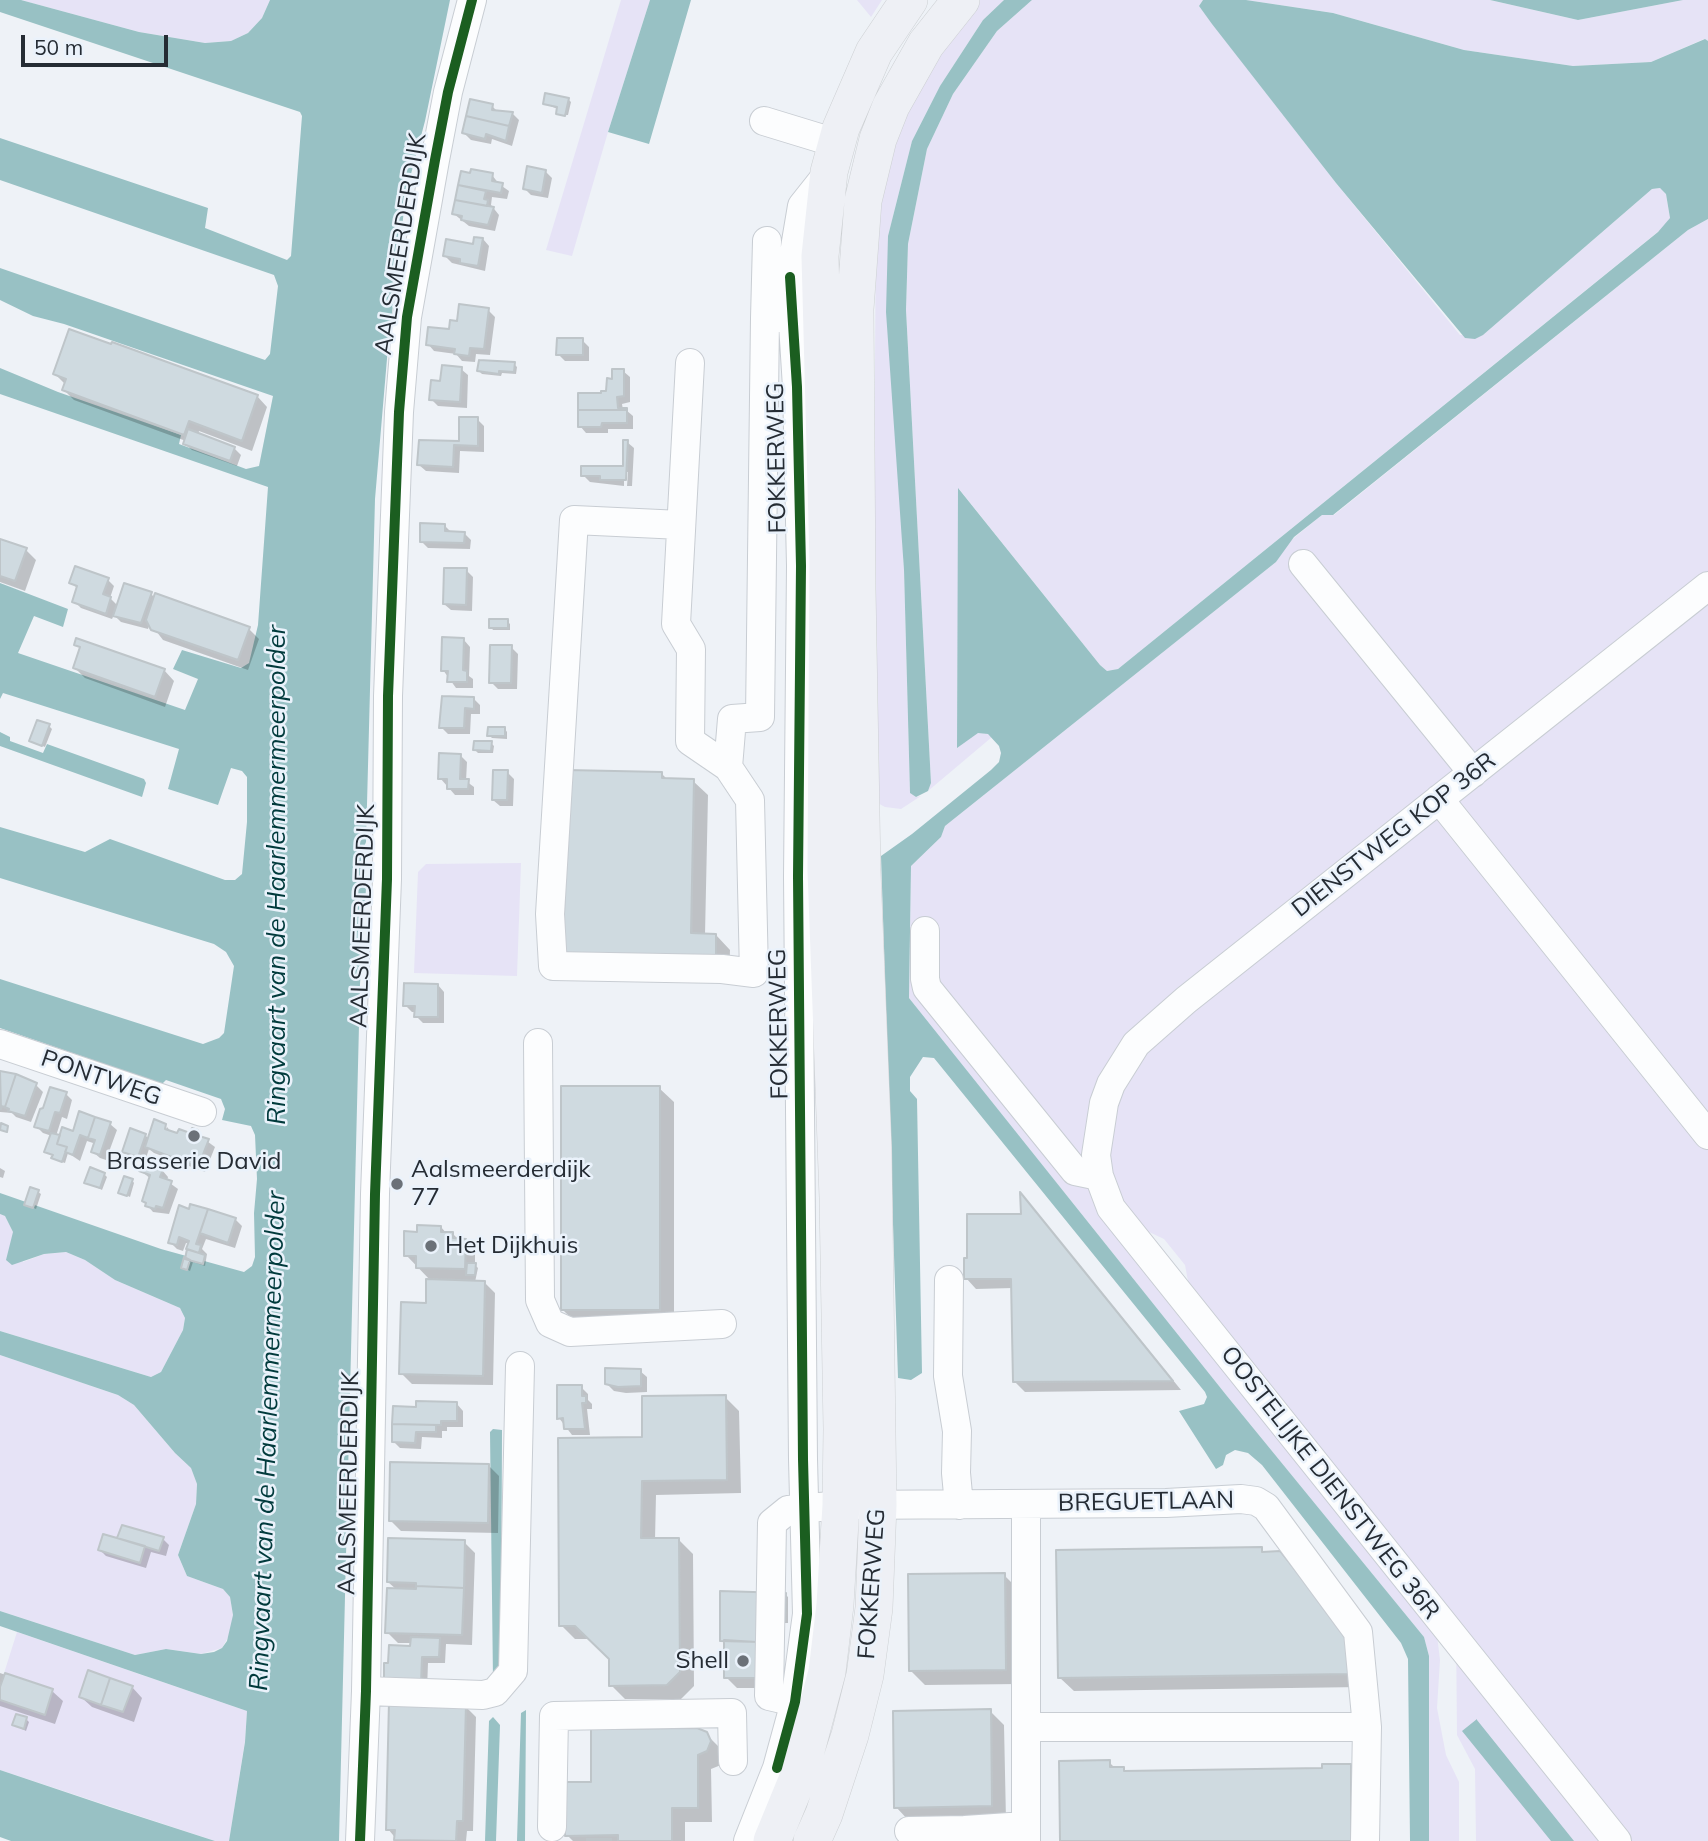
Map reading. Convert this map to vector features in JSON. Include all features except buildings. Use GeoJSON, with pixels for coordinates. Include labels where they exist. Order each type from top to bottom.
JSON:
{"type":"FeatureCollection","features":[{"type":"Feature","properties":{"kind":"main road","name":"FOKKERWEG"},"geometry":{"type":"LineString","coordinates":[[765,1826],[800,1773],[827,1672],[835,1605],[841,1505],[838,1198],[826,870],[828,561],[820,256],[833,157],[861,78],[874,52],[909,0]]}},
{"type":"Feature","properties":{"kind":"main road","name":"FOKKERWEG"},"geometry":{"type":"LineString","coordinates":[[812,1841],[824,1814],[850,1735],[865,1675],[874,1608],[878,1506],[873,1148],[861,848],[855,309],[863,201],[878,139],[891,106],[907,75],[961,0]]}},
{"type":"Feature","properties":{"kind":"street","name":"AALSMEERDERDIJK"},"geometry":{"type":"LineString","coordinates":[[360,1841],[366,1690],[375,1195],[387,879],[388,683],[399,412],[407,317],[448,92],[472,0]]}},
{"type":"Feature","properties":{"kind":"street"},"geometry":{"type":"LineString","coordinates":[[764,121],[833,157]]}},
{"type":"Feature","properties":{"kind":"street","name":"FOKKERWEG"},"geometry":{"type":"LineString","coordinates":[[748,1841],[765,1826],[795,1702],[807,1614],[798,876],[801,566],[797,387],[778,318],[790,277],[802,206],[833,157]]}},
{"type":"Feature","properties":{"kind":"street"},"geometry":{"type":"LineString","coordinates":[[729,767],[732,719],[761,717],[778,318],[767,241]]}},
{"type":"Feature","properties":{"kind":"street"},"geometry":{"type":"LineString","coordinates":[[681,525],[574,520],[550,914],[553,966],[722,969],[754,973],[750,800],[729,767],[690,741],[691,649],[676,624],[690,363]]}},
{"type":"Feature","properties":{"kind":"street"},"geometry":{"type":"LineString","coordinates":[[1303,564],[1473,773]]}},
{"type":"Feature","properties":{"kind":"street","name":"DIENSTWEG KOP 36R"},"geometry":{"type":"LineString","coordinates":[[1104,1103],[1111,1084],[1136,1044],[1186,1000],[1708,586]]}},
{"type":"Feature","properties":{"kind":"street"},"geometry":{"type":"LineString","coordinates":[[1439,799],[1708,1136]]}},
{"type":"Feature","properties":{"kind":"street"},"geometry":{"type":"LineString","coordinates":[[751,877],[798,876]]}},
{"type":"Feature","properties":{"kind":"street"},"geometry":{"type":"LineString","coordinates":[[925,931],[927,988],[1075,1171],[1099,1176]]}},
{"type":"Feature","properties":{"kind":"street"},"geometry":{"type":"LineString","coordinates":[[538,1043],[540,1300],[550,1323],[570,1332],[722,1324]]}},
{"type":"Feature","properties":{"kind":"street","name":"PONTWEG"},"geometry":{"type":"LineString","coordinates":[[0,1044],[202,1112]]}},
{"type":"Feature","properties":{"kind":"street","name":"OOSTELIJKE DIENSTWEG 36R"},"geometry":{"type":"LineString","coordinates":[[1104,1103],[1096,1155],[1099,1176],[1111,1208],[1617,1841]]}},
{"type":"Feature","properties":{"kind":"street"},"geometry":{"type":"LineString","coordinates":[[949,1280],[948,1376],[957,1431],[956,1473],[959,1504]]}},
{"type":"Feature","properties":{"kind":"street"},"geometry":{"type":"LineString","coordinates":[[366,1690],[483,1695],[495,1692],[513,1671],[520,1366]]}},
{"type":"Feature","properties":{"kind":"street","name":"BREGUETLAAN"},"geometry":{"type":"LineString","coordinates":[[841,1505],[1166,1503],[1241,1499],[1256,1501],[1266,1507],[1358,1632],[1367,1727],[1365,1841]]}},
{"type":"Feature","properties":{"kind":"street","name":"BREGUETLAAN"},"geometry":{"type":"LineString","coordinates":[[1025,1833],[1026,1504]]}},
{"type":"Feature","properties":{"kind":"street","name":"FOKKERWEG"},"geometry":{"type":"LineString","coordinates":[[804,1508],[841,1505]]}},
{"type":"Feature","properties":{"kind":"street"},"geometry":{"type":"LineString","coordinates":[[552,1827],[554,1716],[732,1713],[733,1761]]}},
{"type":"Feature","properties":{"kind":"street"},"geometry":{"type":"LineString","coordinates":[[1026,1727],[1367,1727]]}},
{"type":"Feature","properties":{"kind":"street"},"geometry":{"type":"LineString","coordinates":[[909,1830],[965,1836],[1025,1833]]}},
{"type":"Feature","properties":{"kind":"shaded area"},"geometry":{"type":"Polygon","coordinates":[[[21,0],[270,0],[262,18],[248,33],[231,41],[205,43],[139,32],[21,0]]]}},
{"type":"Feature","properties":{"kind":"shaded area"},"geometry":{"type":"Polygon","coordinates":[[[621,0],[650,0],[572,256],[546,250],[621,0]]]}},
{"type":"Feature","properties":{"kind":"shaded area"},"geometry":{"type":"Polygon","coordinates":[[[857,0],[882,0],[871,17],[857,0]]]}},
{"type":"Feature","properties":{"kind":"shaded area"},"geometry":{"type":"Polygon","coordinates":[[[979,0],[1004,0],[983,20],[940,86],[912,141],[888,236],[904,570],[910,793],[916,797],[921,796],[901,809],[885,807],[872,800],[876,219],[898,127],[957,25],[979,0]]]}},
{"type":"Feature","properties":{"kind":"shaded area"},"geometry":{"type":"Polygon","coordinates":[[[1032,0],[1203,0],[1199,6],[1336,183],[1460,335],[1483,335],[1652,189],[1660,188],[1666,194],[1670,218],[1665,226],[1118,669],[1107,671],[1100,665],[959,489],[957,747],[978,732],[992,737],[928,791],[931,783],[906,310],[908,244],[927,149],[953,94],[997,31],[1032,0]]]}},
{"type":"Feature","properties":{"kind":"shaded area"},"geometry":{"type":"Polygon","coordinates":[[[1246,0],[1490,0],[1578,20],[1683,0],[1708,0],[1708,41],[1704,39],[1651,62],[1573,66],[1464,50],[1333,13],[1246,0]]]}},
{"type":"Feature","properties":{"kind":"shaded area"},"geometry":{"type":"Polygon","coordinates":[[[1708,219],[1708,576],[1481,756],[1450,752],[1457,776],[1163,1008],[1082,1161],[918,970],[1436,1627],[1440,1660],[1437,1708],[1446,1755],[1459,1782],[1459,1841],[1429,1841],[1429,1656],[1424,1637],[1227,1396],[909,998],[911,866],[941,837],[945,826],[1276,562],[1289,542],[1317,519],[1322,515],[1334,515],[1688,230],[1708,219]]]}},
{"type":"Feature","properties":{"kind":"shaded area"},"geometry":{"type":"Polygon","coordinates":[[[1708,596],[1708,1127],[1457,804],[1458,794],[1708,596]]]}},
{"type":"Feature","properties":{"kind":"shaded area"},"geometry":{"type":"Polygon","coordinates":[[[1435,815],[1708,1145],[1708,1841],[1476,1841],[1475,1769],[1457,1735],[1456,1628],[1191,1297],[1185,1265],[1164,1239],[1132,1224],[1106,1157],[1111,1113],[1145,1046],[1435,815]]]}},
{"type":"Feature","properties":{"kind":"shaded area"},"geometry":{"type":"Polygon","coordinates":[[[521,863],[517,976],[414,973],[418,872],[426,864],[521,863]]]}},
{"type":"Feature","properties":{"kind":"shaded area"},"geometry":{"type":"Polygon","coordinates":[[[0,1214],[5,1216],[13,1232],[23,1262],[44,1254],[66,1252],[85,1260],[115,1280],[180,1308],[185,1318],[183,1330],[161,1372],[151,1377],[0,1331],[0,1214]]]}},
{"type":"Feature","properties":{"kind":"shaded area"},"geometry":{"type":"Polygon","coordinates":[[[0,1355],[118,1395],[134,1405],[191,1468],[197,1484],[196,1504],[178,1555],[187,1576],[223,1589],[230,1597],[233,1615],[231,1632],[222,1648],[201,1654],[166,1649],[135,1655],[0,1611],[0,1355]]]}},
{"type":"Feature","properties":{"kind":"shaded area"},"geometry":{"type":"Polygon","coordinates":[[[17,1632],[247,1711],[245,1741],[229,1841],[215,1841],[0,1770],[0,1686],[17,1632]]]}},
{"type":"Feature","properties":{"kind":"water","name":"Ringvaart van de Haarlemmermeerpolder"},"geometry":{"type":"Polygon","coordinates":[[[0,0],[21,0],[139,32],[205,43],[231,41],[248,33],[262,18],[270,0],[450,0],[425,121],[406,193],[388,347],[375,499],[366,842],[361,854],[362,880],[366,888],[360,984],[339,1841],[229,1841],[245,1742],[247,1711],[0,1626],[0,1611],[135,1655],[166,1649],[201,1654],[222,1648],[227,1641],[233,1615],[230,1597],[223,1589],[187,1576],[178,1555],[196,1504],[197,1484],[191,1468],[134,1405],[118,1395],[0,1355],[0,1331],[151,1377],[161,1372],[183,1330],[185,1318],[180,1308],[115,1280],[85,1260],[66,1252],[44,1254],[12,1265],[6,1260],[13,1232],[5,1216],[0,1214],[0,1193],[161,1249],[244,1272],[252,1266],[255,1257],[254,1213],[257,1179],[255,1135],[251,1126],[222,1120],[225,1109],[221,1099],[166,1080],[162,1084],[0,1028],[0,979],[203,1044],[219,1038],[224,1033],[234,966],[226,952],[214,944],[0,878],[0,827],[85,852],[110,839],[225,880],[235,880],[242,874],[247,822],[247,777],[242,771],[231,768],[218,805],[168,789],[179,749],[3,693],[0,699],[0,583],[68,609],[63,627],[34,616],[18,653],[185,710],[198,679],[173,669],[182,650],[241,668],[249,663],[258,625],[268,487],[0,394],[0,368],[58,392],[181,435],[179,444],[246,469],[259,466],[273,396],[64,324],[33,316],[0,300],[0,268],[265,360],[270,354],[278,286],[274,275],[0,180],[0,138],[208,208],[205,228],[287,260],[291,256],[302,116],[300,112],[0,12],[0,0]]]}},
{"type":"Feature","properties":{"kind":"water"},"geometry":{"type":"Polygon","coordinates":[[[650,0],[691,0],[649,144],[608,132],[650,0]]]}},
{"type":"Feature","properties":{"kind":"water"},"geometry":{"type":"Polygon","coordinates":[[[1004,0],[1032,0],[997,31],[953,94],[927,149],[908,244],[906,310],[931,783],[928,791],[916,797],[910,793],[904,570],[886,312],[888,236],[912,141],[940,86],[983,20],[1004,0]]]}},
{"type":"Feature","properties":{"kind":"water"},"geometry":{"type":"Polygon","coordinates":[[[1203,0],[1246,0],[1333,13],[1464,50],[1573,66],[1651,62],[1705,39],[1708,41],[1708,219],[1688,230],[1333,515],[1322,515],[1294,537],[1276,562],[945,826],[941,837],[911,866],[909,998],[1227,1396],[1424,1637],[1429,1656],[1429,1841],[1410,1841],[1408,1659],[1401,1643],[1262,1465],[1248,1453],[1235,1450],[1226,1455],[1223,1465],[1216,1469],[1179,1411],[1204,1404],[1207,1397],[1205,1392],[934,1058],[923,1057],[910,1077],[910,1091],[917,1099],[922,1373],[911,1380],[898,1378],[881,856],[991,770],[999,762],[1001,753],[999,746],[988,734],[978,733],[957,748],[958,488],[1100,665],[1107,671],[1118,669],[1658,232],[1670,218],[1666,194],[1660,188],[1652,189],[1483,335],[1475,339],[1465,338],[1336,183],[1212,24],[1199,6],[1203,0]]]}},
{"type":"Feature","properties":{"kind":"water"},"geometry":{"type":"Polygon","coordinates":[[[1490,0],[1683,0],[1578,20],[1490,0]]]}},
{"type":"Feature","properties":{"kind":"water"},"geometry":{"type":"Polygon","coordinates":[[[0,732],[10,737],[10,741],[43,753],[47,744],[144,779],[146,783],[142,797],[0,746],[0,732]]]}},
{"type":"Feature","properties":{"kind":"water"},"geometry":{"type":"Polygon","coordinates":[[[493,1429],[502,1430],[501,1675],[493,1680],[490,1432],[493,1429]]]}},
{"type":"Feature","properties":{"kind":"water"},"geometry":{"type":"Polygon","coordinates":[[[526,1710],[525,1841],[517,1841],[521,1713],[526,1710]]]}},
{"type":"Feature","properties":{"kind":"water"},"geometry":{"type":"Polygon","coordinates":[[[493,1717],[500,1725],[496,1841],[485,1841],[489,1721],[493,1717]]]}},
{"type":"Feature","properties":{"kind":"water"},"geometry":{"type":"Polygon","coordinates":[[[1477,1719],[1574,1841],[1551,1841],[1462,1731],[1477,1719]]]}},
{"type":"Feature","properties":{"kind":"water"},"geometry":{"type":"Polygon","coordinates":[[[0,1770],[215,1841],[11,1841],[0,1837],[0,1770]]]}},
{"type":"Feature","properties":{"kind":"cycle path"},"geometry":{"type":"LineString","coordinates":[[360,1841],[366,1691],[375,1194],[387,879],[388,696],[399,412],[407,317],[448,92],[472,0]]}},
{"type":"Feature","properties":{"kind":"cycle path"},"geometry":{"type":"LineString","coordinates":[[777,1768],[795,1702],[807,1614],[803,1459],[798,876],[801,566],[797,387],[790,277]]}},
{"type":"Feature","properties":{"kind":"place","name":"Brasserie David"},"geometry":{"type":"Point","coordinates":[194,1136]}},
{"type":"Feature","properties":{"kind":"place","name":"Aalsmeerderdijk 77"},"geometry":{"type":"Point","coordinates":[397,1184]}},
{"type":"Feature","properties":{"kind":"place","name":"Het Dijkhuis"},"geometry":{"type":"Point","coordinates":[431,1246]}},
{"type":"Feature","properties":{"kind":"place","name":"Shell"},"geometry":{"type":"Point","coordinates":[743,1661]}}]}
